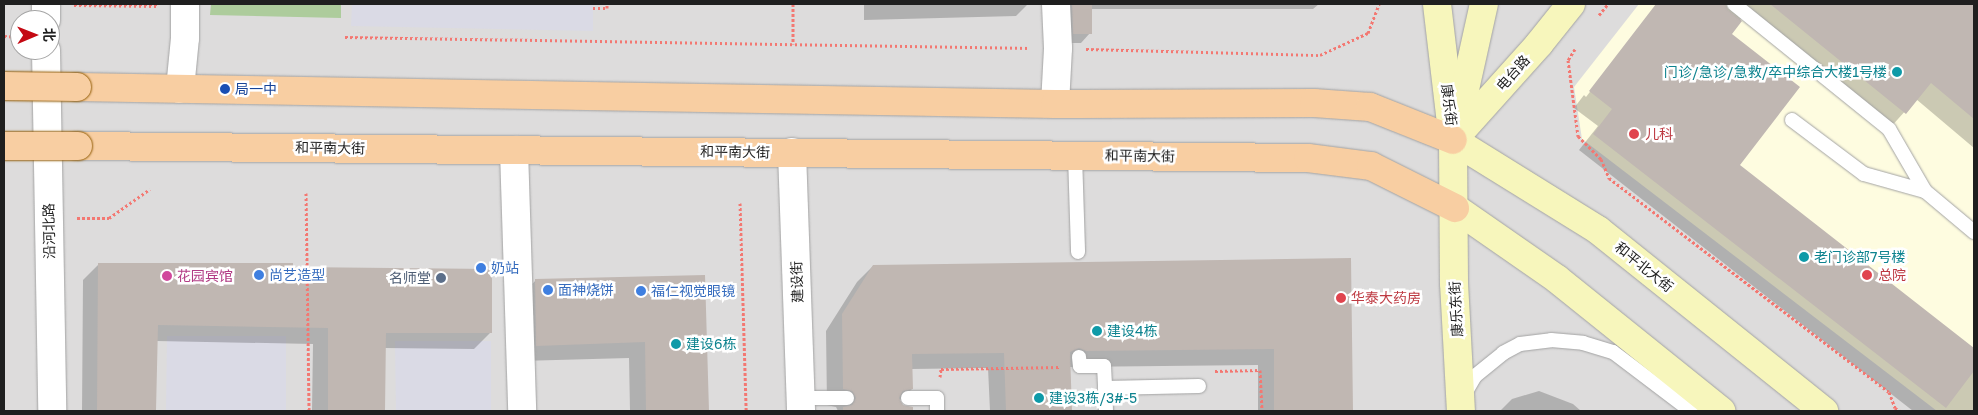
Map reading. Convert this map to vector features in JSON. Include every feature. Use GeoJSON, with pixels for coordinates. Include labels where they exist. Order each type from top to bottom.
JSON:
{"type":"FeatureCollection","features":[{"type":"Feature","properties":{"kind":"main road","name":"康乐街"},"geometry":{"type":"LineString","coordinates":[[1437,4],[1453,140],[1456,208]]}},
{"type":"Feature","properties":{"kind":"main road"},"geometry":{"type":"LineString","coordinates":[[4,86],[1055,104],[1314,103],[1370,107],[1453,140],[1484,4]]}},
{"type":"Feature","properties":{"kind":"main road","name":"电台路"},"geometry":{"type":"LineString","coordinates":[[1453,140],[1539,44],[1571,4]]}},
{"type":"Feature","properties":{"kind":"main road","name":"和平北大街"},"geometry":{"type":"LineString","coordinates":[[1453,140],[1598,230],[1824,411]]}},
{"type":"Feature","properties":{"kind":"main road","name":"和平南大街"},"geometry":{"type":"LineString","coordinates":[[4,146],[1308,158],[1371,166],[1456,208]]}},
{"type":"Feature","properties":{"kind":"main road"},"geometry":{"type":"LineString","coordinates":[[1456,208],[1557,279],[1721,411]]}},
{"type":"Feature","properties":{"kind":"main road","name":"康乐东街"},"geometry":{"type":"LineString","coordinates":[[1456,208],[1454,283],[1461,406]]}},
{"type":"Feature","properties":{"kind":"street"},"geometry":{"type":"LineString","coordinates":[[1055,104],[1058,48],[1056,4]]}},
{"type":"Feature","properties":{"kind":"street"},"geometry":{"type":"LineString","coordinates":[[180,89],[185,5]]}},
{"type":"Feature","properties":{"kind":"street","name":"沿河北路"},"geometry":{"type":"LineString","coordinates":[[46,60],[52,411]]}},
{"type":"Feature","properties":{"kind":"street"},"geometry":{"type":"LineString","coordinates":[[514,150],[522,411]]}},
{"type":"Feature","properties":{"kind":"street","name":"建设街"},"geometry":{"type":"LineString","coordinates":[[792,152],[801,405]]}},
{"type":"Feature","properties":{"kind":"lane"},"geometry":{"type":"LineString","coordinates":[[1734,4],[1890,129],[1925,191],[1974,232]]}},
{"type":"Feature","properties":{"kind":"lane"},"geometry":{"type":"LineString","coordinates":[[1792,120],[1864,174],[1925,191]]}},
{"type":"Feature","properties":{"kind":"lane"},"geometry":{"type":"LineString","coordinates":[[1075,155],[1078,252]]}},
{"type":"Feature","properties":{"kind":"lane"},"geometry":{"type":"LineString","coordinates":[[1461,406],[1475,376],[1503,353],[1520,344],[1551,340],[1583,343],[1613,352],[1691,411]]}},
{"type":"Feature","properties":{"kind":"lane"},"geometry":{"type":"LineString","coordinates":[[1080,362],[1104,366],[1106,411]]}},
{"type":"Feature","properties":{"kind":"lane"},"geometry":{"type":"LineString","coordinates":[[1105,388],[1199,386]]}},
{"type":"Feature","properties":{"kind":"lane"},"geometry":{"type":"LineString","coordinates":[[801,405],[847,398]]}},
{"type":"Feature","properties":{"kind":"lane"},"geometry":{"type":"LineString","coordinates":[[908,398],[937,404]]}},
{"type":"Feature","properties":{"kind":"path"},"geometry":{"type":"LineString","coordinates":[[593,8],[607,8],[607,4]]}},
{"type":"Feature","properties":{"kind":"path"},"geometry":{"type":"LineString","coordinates":[[793,4],[793,44]]}},
{"type":"Feature","properties":{"kind":"path"},"geometry":{"type":"LineString","coordinates":[[345,37],[1058,48],[1320,55],[1368,33],[1379,4]]}},
{"type":"Feature","properties":{"kind":"path"},"geometry":{"type":"LineString","coordinates":[[1596,20],[1608,4]]}},
{"type":"Feature","properties":{"kind":"path"},"geometry":{"type":"LineString","coordinates":[[46,10],[185,5]]}},
{"type":"Feature","properties":{"kind":"path"},"geometry":{"type":"LineString","coordinates":[[1579,44],[1568,60],[1578,136],[1601,159],[1609,178],[1889,392],[1895,408],[1900,411]]}},
{"type":"Feature","properties":{"kind":"path"},"geometry":{"type":"LineString","coordinates":[[110,218],[150,189]]}},
{"type":"Feature","properties":{"kind":"path"},"geometry":{"type":"LineString","coordinates":[[306,192],[309,411]]}},
{"type":"Feature","properties":{"kind":"path"},"geometry":{"type":"LineString","coordinates":[[740,202],[746,411]]}},
{"type":"Feature","properties":{"kind":"path"},"geometry":{"type":"LineString","coordinates":[[937,404],[942,369],[1080,362]]}},
{"type":"Feature","properties":{"kind":"path"},"geometry":{"type":"LineString","coordinates":[[1199,386],[1211,371],[1260,370],[1262,411]]}},
{"type":"Feature","properties":{"kind":"shaded area"},"geometry":{"type":"Polygon","coordinates":[[[4,4],[1974,4],[1974,411],[4,411],[4,4]]]}},
{"type":"Feature","properties":{"kind":"shaded area"},"geometry":{"type":"Polygon","coordinates":[[[352,4],[593,4],[593,31],[351,26],[352,4]]]}},
{"type":"Feature","properties":{"kind":"shaded area","name":"总院"},"geometry":{"type":"Polygon","coordinates":[[[1639,4],[1974,4],[1974,411],[1937,411],[1582,139],[1574,87],[1639,4]]]}},
{"type":"Feature","properties":{"kind":"shaded area"},"geometry":{"type":"Polygon","coordinates":[[[167,336],[286,336],[286,411],[166,411],[167,336]]]}},
{"type":"Feature","properties":{"kind":"shaded area"},"geometry":{"type":"Polygon","coordinates":[[[395,341],[491,341],[491,411],[396,411],[395,341]]]}},
{"type":"Feature","properties":{"kind":"green space"},"geometry":{"type":"Polygon","coordinates":[[[211,4],[341,4],[341,18],[210,15],[211,4]]]}},
{"type":"Feature","properties":{"kind":"building"},"geometry":{"type":"Polygon","coordinates":[[[1072,4],[1092,4],[1092,34],[1073,34],[1072,4]]]}},
{"type":"Feature","properties":{"kind":"building","name":"老门诊部7号楼"},"geometry":{"type":"Polygon","coordinates":[[[1656,4],[1725,4],[1728,10],[1742,21],[1732,34],[1800,87],[1740,165],[1974,348],[1974,371],[1946,408],[1593,134],[1612,109],[1589,91],[1656,4]]]}},
{"type":"Feature","properties":{"kind":"building","name":"门诊/急诊/急救/卒中综合大楼1号楼"},"geometry":{"type":"Polygon","coordinates":[[[1770,4],[1974,4],[1974,119],[1931,83],[1906,114],[1770,4]]]}},
{"type":"Feature","properties":{"kind":"building","name":"建设4栋"},"geometry":{"type":"Polygon","coordinates":[[[1351,258],[1353,411],[1274,411],[1274,349],[1086,351],[1079,348],[1070,352],[1072,411],[1006,411],[1004,353],[912,354],[913,389],[903,391],[899,398],[903,405],[913,407],[913,411],[843,411],[843,407],[852,405],[856,398],[852,391],[843,389],[842,314],[873,265],[1351,258]]]}},
{"type":"Feature","properties":{"kind":"building"},"geometry":{"type":"Polygon","coordinates":[[[98,263],[293,263],[293,267],[492,269],[492,333],[386,333],[385,411],[328,411],[328,328],[158,325],[156,411],[97,411],[98,263]]]}},
{"type":"Feature","properties":{"kind":"building","name":"建设6栋"},"geometry":{"type":"Polygon","coordinates":[[[705,275],[709,411],[646,411],[645,342],[536,346],[535,279],[705,275]]]}},
{"type":"Feature","properties":{"kind":"place","name":"门诊/急诊/急救/卒中综合大楼1号楼"},"geometry":{"type":"Point","coordinates":[1897,72]}},
{"type":"Feature","properties":{"kind":"place","name":"局一中"},"geometry":{"type":"Point","coordinates":[225,89]}},
{"type":"Feature","properties":{"kind":"place","name":"儿科"},"geometry":{"type":"Point","coordinates":[1634,134]}},
{"type":"Feature","properties":{"kind":"place","name":"老门诊部7号楼"},"geometry":{"type":"Point","coordinates":[1804,257]}},
{"type":"Feature","properties":{"kind":"place","name":"奶站"},"geometry":{"type":"Point","coordinates":[481,268]}},
{"type":"Feature","properties":{"kind":"place","name":"尚艺造型"},"geometry":{"type":"Point","coordinates":[259,275]}},
{"type":"Feature","properties":{"kind":"place","name":"总院"},"geometry":{"type":"Point","coordinates":[1867,275]}},
{"type":"Feature","properties":{"kind":"place","name":"花园宾馆"},"geometry":{"type":"Point","coordinates":[167,276]}},
{"type":"Feature","properties":{"kind":"place","name":"名师堂"},"geometry":{"type":"Point","coordinates":[441,278]}},
{"type":"Feature","properties":{"kind":"place","name":"面神烧饼"},"geometry":{"type":"Point","coordinates":[548,290]}},
{"type":"Feature","properties":{"kind":"place","name":"福仁视觉眼镜"},"geometry":{"type":"Point","coordinates":[641,291]}},
{"type":"Feature","properties":{"kind":"place","name":"华泰大药房"},"geometry":{"type":"Point","coordinates":[1341,298]}},
{"type":"Feature","properties":{"kind":"place","name":"建设4栋"},"geometry":{"type":"Point","coordinates":[1097,331]}},
{"type":"Feature","properties":{"kind":"place","name":"建设6栋"},"geometry":{"type":"Point","coordinates":[676,344]}},
{"type":"Feature","properties":{"kind":"place","name":"建设3栋/3#-5"},"geometry":{"type":"Point","coordinates":[1039,398]}}]}
